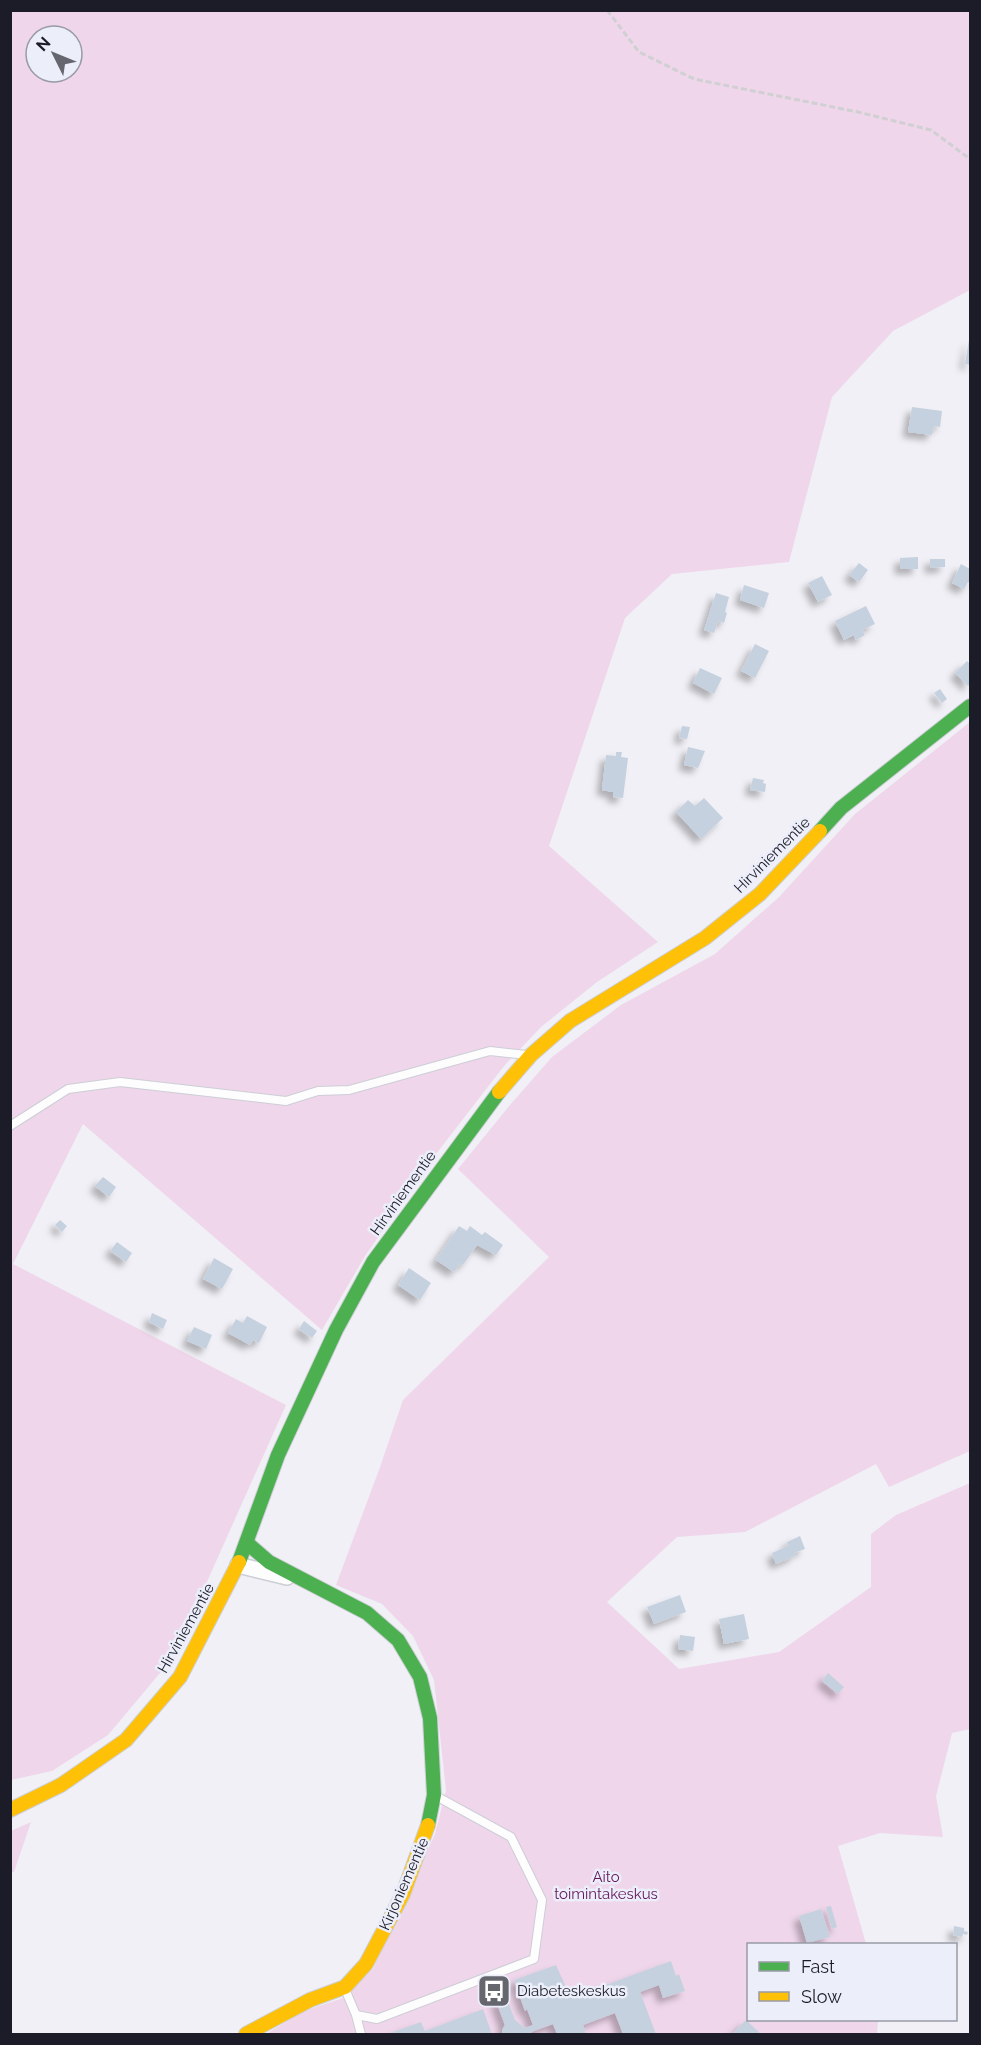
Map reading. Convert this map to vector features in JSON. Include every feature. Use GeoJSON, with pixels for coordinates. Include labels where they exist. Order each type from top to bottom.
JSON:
{"type":"FeatureCollection","features":[{"type":"Feature","properties":{"kind":"street","name":"Hirviniementie"},"geometry":{"type":"LineString","coordinates":[[10,1810],[61,1785],[126,1740],[180,1677],[238,1565],[248,1543],[278,1455],[336,1330],[373,1262],[486,1108],[531,1055],[570,1021],[705,938],[733,916],[760,894],[841,808],[970,706]]}},
{"type":"Feature","properties":{"kind":"street","name":"Kirjoniementie"},"geometry":{"type":"LineString","coordinates":[[246,2034],[310,2000],[345,1988],[366,1964],[402,1894],[426,1833],[434,1795],[430,1718],[420,1677],[398,1640],[367,1612],[332,1593],[298,1579],[269,1562],[248,1543]]}},
{"type":"Feature","properties":{"kind":"street","name":"Kirjoniementie"},"geometry":{"type":"LineString","coordinates":[[238,1565],[298,1579]]}},
{"type":"Feature","properties":{"kind":"lane"},"geometry":{"type":"LineString","coordinates":[[10,1126],[68,1089],[120,1082],[286,1101],[318,1091],[349,1090],[490,1051],[531,1055]]}},
{"type":"Feature","properties":{"kind":"lane"},"geometry":{"type":"LineString","coordinates":[[356,2014],[377,2019],[534,1959],[542,1900],[511,1837],[434,1795]]}},
{"type":"Feature","properties":{"kind":"lane"},"geometry":{"type":"LineString","coordinates":[[345,1988],[356,2014],[361,2034]]}},
{"type":"Feature","properties":{"kind":"path"},"geometry":{"type":"LineString","coordinates":[[607,10],[639,52],[693,79],[858,112],[931,130],[970,159]]}},
{"type":"Feature","properties":{"kind":"green space"},"geometry":{"type":"Polygon","coordinates":[[[970,10],[970,290],[893,331],[832,397],[789,562],[672,574],[625,618],[549,846],[658,942],[597,982],[541,1027],[504,1066],[436,1154],[365,1256],[322,1330],[83,1124],[13,1264],[286,1405],[197,1604],[165,1667],[108,1735],[52,1771],[11,1780],[10,11],[970,10]]]}},
{"type":"Feature","properties":{"kind":"green space","name":"Aito toimintakeskus"},"geometry":{"type":"Polygon","coordinates":[[[970,722],[970,1451],[889,1487],[876,1464],[745,1532],[677,1537],[607,1602],[679,1669],[779,1652],[871,1587],[871,1534],[896,1515],[970,1483],[970,1729],[952,1733],[936,1796],[943,1837],[880,1833],[838,1846],[866,1943],[747,1943],[747,2021],[878,2021],[877,2034],[266,2034],[304,2011],[343,1998],[373,1969],[435,1834],[446,1790],[434,1680],[413,1636],[382,1604],[336,1585],[403,1400],[549,1257],[458,1169],[552,1057],[621,1005],[715,954],[779,897],[855,814],[970,722]]]}},
{"type":"Feature","properties":{"kind":"green space"},"geometry":{"type":"Polygon","coordinates":[[[31,1822],[14,1872],[11,1872],[11,1831],[31,1822]]]}},
{"type":"Feature","properties":{"kind":"building"},"geometry":{"type":"Polygon","coordinates":[[[970,340],[970,365],[965,364],[970,340]]]}},
{"type":"Feature","properties":{"kind":"building"},"geometry":{"type":"Polygon","coordinates":[[[912,407],[942,411],[940,427],[934,426],[932,435],[908,432],[912,407]]]}},
{"type":"Feature","properties":{"kind":"building"},"geometry":{"type":"Polygon","coordinates":[[[918,557],[918,569],[900,569],[900,558],[918,557]]]}},
{"type":"Feature","properties":{"kind":"building"},"geometry":{"type":"Polygon","coordinates":[[[930,559],[945,559],[945,567],[930,568],[930,559]]]}},
{"type":"Feature","properties":{"kind":"building"},"geometry":{"type":"Polygon","coordinates":[[[859,563],[868,570],[859,582],[849,575],[859,563]]]}},
{"type":"Feature","properties":{"kind":"building"},"geometry":{"type":"Polygon","coordinates":[[[961,564],[970,569],[970,583],[968,582],[964,589],[952,583],[961,564]]]}},
{"type":"Feature","properties":{"kind":"building"},"geometry":{"type":"Polygon","coordinates":[[[822,576],[832,595],[818,602],[808,583],[822,576]]]}},
{"type":"Feature","properties":{"kind":"building"},"geometry":{"type":"Polygon","coordinates":[[[744,585],[769,593],[764,608],[740,600],[744,585]]]}},
{"type":"Feature","properties":{"kind":"building"},"geometry":{"type":"Polygon","coordinates":[[[716,593],[729,597],[724,623],[718,621],[714,633],[704,630],[716,593]]]}},
{"type":"Feature","properties":{"kind":"building"},"geometry":{"type":"Polygon","coordinates":[[[866,606],[875,624],[862,630],[865,635],[856,640],[854,635],[844,640],[835,621],[866,606]]]}},
{"type":"Feature","properties":{"kind":"building"},"geometry":{"type":"Polygon","coordinates":[[[755,644],[769,651],[755,678],[741,671],[755,644]]]}},
{"type":"Feature","properties":{"kind":"building"},"geometry":{"type":"Polygon","coordinates":[[[967,661],[970,664],[970,684],[968,686],[955,673],[967,661]]]}},
{"type":"Feature","properties":{"kind":"building"},"geometry":{"type":"Polygon","coordinates":[[[700,668],[722,678],[714,694],[693,683],[700,668]]]}},
{"type":"Feature","properties":{"kind":"building"},"geometry":{"type":"Polygon","coordinates":[[[940,689],[947,699],[942,703],[934,693],[940,689]]]}},
{"type":"Feature","properties":{"kind":"building"},"geometry":{"type":"Polygon","coordinates":[[[682,726],[690,727],[687,739],[679,738],[682,726]]]}},
{"type":"Feature","properties":{"kind":"building"},"geometry":{"type":"Polygon","coordinates":[[[688,747],[705,751],[698,768],[684,765],[688,747]]]}},
{"type":"Feature","properties":{"kind":"building"},"geometry":{"type":"Polygon","coordinates":[[[616,752],[622,752],[621,757],[628,758],[623,798],[613,797],[613,792],[602,790],[606,755],[616,756],[616,752]]]}},
{"type":"Feature","properties":{"kind":"building"},"geometry":{"type":"Polygon","coordinates":[[[753,778],[764,780],[765,792],[750,790],[753,778]]]}},
{"type":"Feature","properties":{"kind":"building"},"geometry":{"type":"Polygon","coordinates":[[[704,798],[723,818],[701,839],[676,812],[688,800],[695,806],[704,798]]]}},
{"type":"Feature","properties":{"kind":"building"},"geometry":{"type":"Polygon","coordinates":[[[103,1177],[116,1187],[109,1197],[95,1186],[103,1177]]]}},
{"type":"Feature","properties":{"kind":"building"},"geometry":{"type":"Polygon","coordinates":[[[60,1220],[67,1226],[62,1232],[55,1225],[60,1220]]]}},
{"type":"Feature","properties":{"kind":"building"},"geometry":{"type":"Polygon","coordinates":[[[459,1226],[467,1231],[470,1226],[482,1235],[485,1232],[503,1245],[496,1255],[477,1245],[463,1265],[461,1263],[454,1272],[436,1260],[459,1226]]]}},
{"type":"Feature","properties":{"kind":"building"},"geometry":{"type":"Polygon","coordinates":[[[117,1242],[132,1253],[126,1262],[110,1251],[117,1242]]]}},
{"type":"Feature","properties":{"kind":"building"},"geometry":{"type":"Polygon","coordinates":[[[214,1258],[233,1269],[222,1289],[203,1279],[214,1258]]]}},
{"type":"Feature","properties":{"kind":"building"},"geometry":{"type":"Polygon","coordinates":[[[409,1268],[431,1283],[420,1300],[398,1285],[409,1268]]]}},
{"type":"Feature","properties":{"kind":"building"},"geometry":{"type":"Polygon","coordinates":[[[152,1313],[167,1320],[163,1329],[149,1322],[152,1313]]]}},
{"type":"Feature","properties":{"kind":"building"},"geometry":{"type":"Polygon","coordinates":[[[247,1316],[267,1327],[259,1343],[253,1340],[250,1345],[228,1333],[236,1319],[243,1323],[247,1316]]]}},
{"type":"Feature","properties":{"kind":"building"},"geometry":{"type":"Polygon","coordinates":[[[304,1321],[317,1331],[312,1338],[299,1329],[304,1321]]]}},
{"type":"Feature","properties":{"kind":"building"},"geometry":{"type":"Polygon","coordinates":[[[194,1327],[212,1335],[206,1349],[187,1341],[194,1327]]]}},
{"type":"Feature","properties":{"kind":"building"},"geometry":{"type":"Polygon","coordinates":[[[800,1536],[805,1549],[776,1564],[772,1553],[788,1546],[787,1542],[800,1536]]]}},
{"type":"Feature","properties":{"kind":"building"},"geometry":{"type":"Polygon","coordinates":[[[680,1595],[686,1612],[654,1624],[647,1607],[680,1595]]]}},
{"type":"Feature","properties":{"kind":"building"},"geometry":{"type":"Polygon","coordinates":[[[744,1614],[749,1639],[724,1644],[719,1619],[744,1614]]]}},
{"type":"Feature","properties":{"kind":"building"},"geometry":{"type":"Polygon","coordinates":[[[680,1635],[695,1637],[693,1651],[678,1649],[680,1635]]]}},
{"type":"Feature","properties":{"kind":"building"},"geometry":{"type":"Polygon","coordinates":[[[828,1673],[844,1687],[838,1694],[822,1681],[828,1673]]]}},
{"type":"Feature","properties":{"kind":"building"},"geometry":{"type":"Polygon","coordinates":[[[831,1906],[837,1927],[832,1929],[826,1907],[831,1906]]]}},
{"type":"Feature","properties":{"kind":"building"},"geometry":{"type":"Polygon","coordinates":[[[821,1909],[830,1937],[807,1943],[799,1916],[821,1909]]]}},
{"type":"Feature","properties":{"kind":"building"},"geometry":{"type":"Polygon","coordinates":[[[954,1926],[964,1928],[964,1931],[968,1932],[967,1935],[963,1934],[962,1937],[953,1935],[954,1926]]]}},
{"type":"Feature","properties":{"kind":"building"},"geometry":{"type":"Polygon","coordinates":[[[671,1961],[676,1976],[679,1974],[685,1991],[663,1998],[659,1985],[640,1992],[656,2034],[623,2034],[615,2013],[583,2025],[586,2034],[557,2034],[553,2024],[531,2032],[532,2034],[502,2034],[505,2025],[496,2001],[506,1997],[515,2020],[525,2028],[533,2025],[527,2009],[525,2011],[514,1980],[556,1965],[566,1987],[563,1989],[567,1999],[671,1961]]]}},
{"type":"Feature","properties":{"kind":"building"},"geometry":{"type":"Polygon","coordinates":[[[483,2009],[492,2034],[394,2034],[393,2032],[421,2022],[425,2031],[483,2009]]]}},
{"type":"Feature","properties":{"kind":"building"},"geometry":{"type":"Polygon","coordinates":[[[746,2020],[761,2034],[732,2034],[746,2020]]]}},
{"type":"Feature","properties":{"kind":"traffic: fast"},"geometry":{"type":"LineString","coordinates":[[820,831],[841,808],[970,706]]}},
{"type":"Feature","properties":{"kind":"traffic: fast"},"geometry":{"type":"LineString","coordinates":[[239,1562],[278,1455],[336,1330],[373,1262],[499,1092]]}},
{"type":"Feature","properties":{"kind":"traffic: fast"},"geometry":{"type":"LineString","coordinates":[[247,1543],[269,1562],[367,1613],[398,1640],[420,1677],[430,1718],[434,1795],[428,1825]]}},
{"type":"Feature","properties":{"kind":"traffic: slow"},"geometry":{"type":"LineString","coordinates":[[499,1092],[531,1055],[570,1021],[705,938],[760,894],[820,831]]}},
{"type":"Feature","properties":{"kind":"traffic: slow"},"geometry":{"type":"LineString","coordinates":[[10,1810],[61,1785],[126,1740],[180,1677],[239,1562]]}},
{"type":"Feature","properties":{"kind":"traffic: slow"},"geometry":{"type":"LineString","coordinates":[[246,2034],[310,2000],[345,1987],[366,1964],[403,1894],[428,1825]]}},
{"type":"Feature","properties":{"kind":"place","name":"Diabeteskeskus"},"geometry":{"type":"Point","coordinates":[494,1991]}}]}
